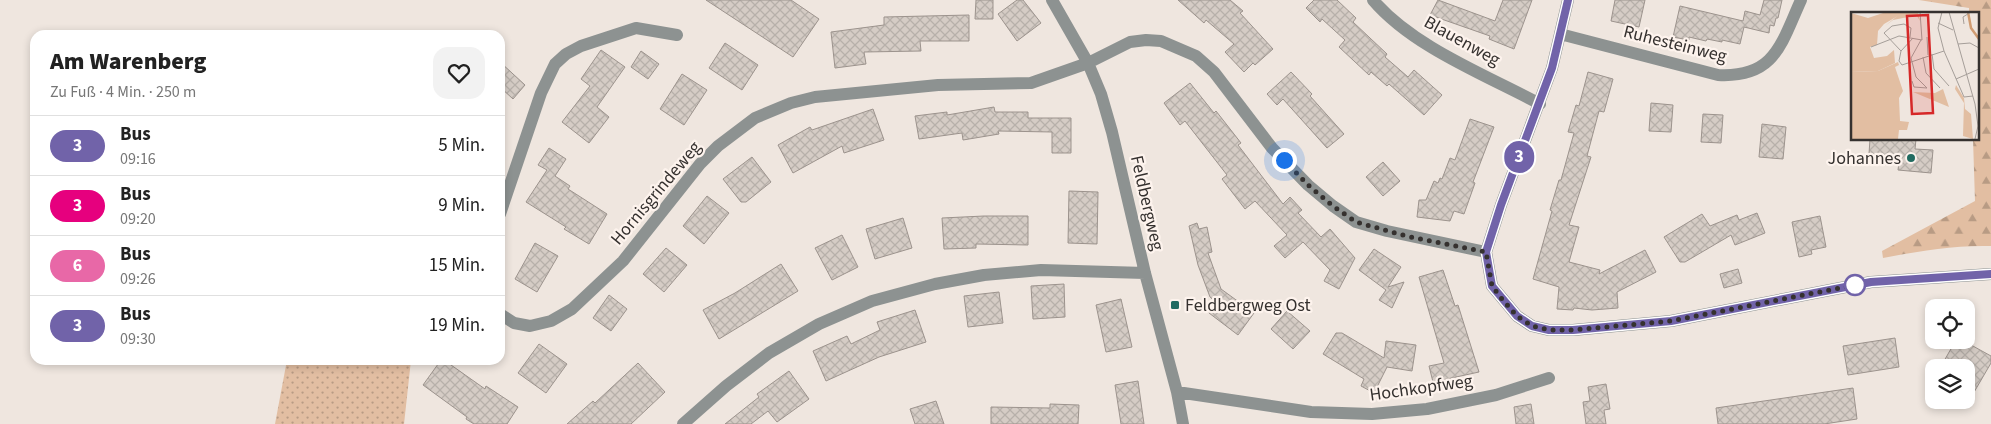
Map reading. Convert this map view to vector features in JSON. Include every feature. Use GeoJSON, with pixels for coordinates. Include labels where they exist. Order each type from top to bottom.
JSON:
{"type":"FeatureCollection","features":[{"type":"Feature","properties":{"kind":"street","name":"Feldbergweg"},"geometry":{"type":"LineString","coordinates":[[1052,0],[1088,63],[1101,94],[1112,132],[1145,273],[1177,392],[1182,424]]}},
{"type":"Feature","properties":{"kind":"street","name":"Blauenweg"},"geometry":{"type":"LineString","coordinates":[[1373,0],[1420,40],[1540,104]]}},
{"type":"Feature","properties":{"kind":"street"},"geometry":{"type":"LineString","coordinates":[[1568,0],[1552,68],[1501,205],[1486,252],[1492,286],[1517,316],[1532,326],[1549,330],[1573,330],[1671,321],[1871,282],[1991,274]]}},
{"type":"Feature","properties":{"kind":"street","name":"Ruhesteinweg"},"geometry":{"type":"LineString","coordinates":[[1560,34],[1718,75],[1737,76],[1756,71],[1772,58],[1801,0]]}},
{"type":"Feature","properties":{"kind":"street"},"geometry":{"type":"LineString","coordinates":[[505,199],[541,93],[555,64],[566,54],[581,46],[636,28],[677,35]]}},
{"type":"Feature","properties":{"kind":"street","name":"Hornisgrindeweg"},"geometry":{"type":"LineString","coordinates":[[505,317],[514,322],[530,326],[551,321],[572,309],[623,260],[700,164],[718,146],[755,118],[792,103],[815,97],[938,85],[1031,83],[1088,63],[1130,42],[1146,40],[1160,41],[1196,56],[1214,72],[1272,148],[1308,185],[1356,222],[1386,231],[1486,252]]}},
{"type":"Feature","properties":{"kind":"street"},"geometry":{"type":"LineString","coordinates":[[683,424],[726,386],[769,352],[819,324],[872,301],[935,284],[984,275],[1041,270],[1145,273]]}},
{"type":"Feature","properties":{"kind":"street","name":"Hochkopfweg"},"geometry":{"type":"LineString","coordinates":[[1177,392],[1311,412],[1372,414],[1427,409],[1496,395],[1549,378]]}},
{"type":"Feature","properties":{"kind":"green space"},"geometry":{"type":"Polygon","coordinates":[[[1919,0],[1991,0],[1991,246],[1937,249],[1883,258],[1882,251],[1975,201],[1973,140],[1978,140],[1978,12],[1969,12],[1969,8],[1919,0]]]}},
{"type":"Feature","properties":{"kind":"green space"},"geometry":{"type":"Polygon","coordinates":[[[286,365],[410,365],[404,424],[275,424],[286,365]]]}},
{"type":"Feature","properties":{"kind":"building"},"geometry":{"type":"Polygon","coordinates":[[[706,0],[791,0],[819,19],[793,57],[706,0]]]}},
{"type":"Feature","properties":{"kind":"building"},"geometry":{"type":"Polygon","coordinates":[[[976,0],[993,0],[993,19],[975,19],[976,0]]]}},
{"type":"Feature","properties":{"kind":"building"},"geometry":{"type":"Polygon","coordinates":[[[1017,0],[1023,0],[1041,23],[1017,41],[998,14],[1017,0]]]}},
{"type":"Feature","properties":{"kind":"building"},"geometry":{"type":"Polygon","coordinates":[[[1178,0],[1230,0],[1243,11],[1240,13],[1273,49],[1244,72],[1225,52],[1234,44],[1206,20],[1204,23],[1178,0]]]}},
{"type":"Feature","properties":{"kind":"building"},"geometry":{"type":"Polygon","coordinates":[[[1314,0],[1337,0],[1356,18],[1353,22],[1387,54],[1385,57],[1408,77],[1414,70],[1442,95],[1424,115],[1389,84],[1387,86],[1371,72],[1369,75],[1339,47],[1345,40],[1322,19],[1320,22],[1306,8],[1314,0]]]}},
{"type":"Feature","properties":{"kind":"building"},"geometry":{"type":"Polygon","coordinates":[[[1438,0],[1495,21],[1503,0],[1532,0],[1514,49],[1489,39],[1490,36],[1430,15],[1438,0]]]}},
{"type":"Feature","properties":{"kind":"building"},"geometry":{"type":"Polygon","coordinates":[[[1615,0],[1645,0],[1639,27],[1611,21],[1615,0]]]}},
{"type":"Feature","properties":{"kind":"building"},"geometry":{"type":"Polygon","coordinates":[[[1764,0],[1782,0],[1778,18],[1776,18],[1774,26],[1770,25],[1769,33],[1744,27],[1740,44],[1722,40],[1722,42],[1707,39],[1706,41],[1689,37],[1689,40],[1673,37],[1680,6],[1743,21],[1745,11],[1760,15],[1764,0]]]}},
{"type":"Feature","properties":{"kind":"building"},"geometry":{"type":"Polygon","coordinates":[[[969,15],[969,41],[920,41],[921,51],[864,52],[866,64],[835,68],[831,32],[884,25],[884,17],[969,15]]]}},
{"type":"Feature","properties":{"kind":"building"},"geometry":{"type":"Polygon","coordinates":[[[725,43],[758,65],[742,90],[709,68],[725,43]]]}},
{"type":"Feature","properties":{"kind":"building"},"geometry":{"type":"Polygon","coordinates":[[[601,50],[625,67],[597,107],[609,117],[589,143],[562,122],[590,86],[581,79],[601,50]]]}},
{"type":"Feature","properties":{"kind":"building"},"geometry":{"type":"Polygon","coordinates":[[[641,51],[659,64],[648,79],[631,67],[641,51]]]}},
{"type":"Feature","properties":{"kind":"building"},"geometry":{"type":"Polygon","coordinates":[[[505,67],[525,85],[513,99],[505,92],[505,67]]]}},
{"type":"Feature","properties":{"kind":"building"},"geometry":{"type":"Polygon","coordinates":[[[1291,72],[1312,94],[1310,96],[1344,134],[1327,148],[1283,99],[1277,105],[1267,94],[1291,72]]]}},
{"type":"Feature","properties":{"kind":"building"},"geometry":{"type":"Polygon","coordinates":[[[1588,72],[1613,79],[1604,112],[1599,111],[1587,156],[1591,157],[1569,225],[1579,227],[1569,262],[1600,270],[1599,274],[1645,250],[1656,272],[1617,292],[1618,308],[1592,310],[1557,309],[1559,287],[1533,279],[1552,211],[1550,210],[1559,180],[1561,180],[1574,133],[1568,132],[1576,105],[1579,106],[1588,72]]]}},
{"type":"Feature","properties":{"kind":"building"},"geometry":{"type":"Polygon","coordinates":[[[682,74],[707,90],[684,125],[660,109],[682,74]]]}},
{"type":"Feature","properties":{"kind":"building"},"geometry":{"type":"Polygon","coordinates":[[[1190,83],[1214,113],[1216,111],[1241,143],[1238,145],[1283,204],[1290,197],[1302,210],[1298,213],[1321,237],[1330,229],[1355,258],[1339,289],[1324,281],[1330,270],[1303,242],[1285,258],[1274,246],[1287,235],[1255,201],[1245,209],[1222,179],[1227,175],[1185,121],[1180,125],[1164,103],[1190,83]]]}},
{"type":"Feature","properties":{"kind":"building"},"geometry":{"type":"Polygon","coordinates":[[[1651,103],[1673,105],[1671,132],[1649,131],[1651,103]]]}},
{"type":"Feature","properties":{"kind":"building"},"geometry":{"type":"Polygon","coordinates":[[[994,107],[995,112],[1028,112],[1028,118],[1071,118],[1071,153],[1052,153],[1052,132],[998,131],[999,134],[963,140],[962,133],[919,139],[915,116],[947,112],[947,115],[994,107]]]}},
{"type":"Feature","properties":{"kind":"building"},"geometry":{"type":"Polygon","coordinates":[[[873,109],[884,140],[844,153],[842,146],[793,173],[778,145],[810,127],[812,130],[873,109]]]}},
{"type":"Feature","properties":{"kind":"building"},"geometry":{"type":"Polygon","coordinates":[[[1703,114],[1723,115],[1721,143],[1701,142],[1703,114]]]}},
{"type":"Feature","properties":{"kind":"building"},"geometry":{"type":"Polygon","coordinates":[[[1470,119],[1494,127],[1473,182],[1475,183],[1464,214],[1454,211],[1450,221],[1417,217],[1419,200],[1426,200],[1434,181],[1438,183],[1440,178],[1442,179],[1450,158],[1455,160],[1470,119]]]}},
{"type":"Feature","properties":{"kind":"building"},"geometry":{"type":"Polygon","coordinates":[[[1762,124],[1786,127],[1783,159],[1759,157],[1762,124]]]}},
{"type":"Feature","properties":{"kind":"building","name":"Johannes"},"geometry":{"type":"Polygon","coordinates":[[[1870,140],[1916,140],[1915,149],[1933,150],[1931,173],[1898,170],[1899,162],[1890,161],[1890,156],[1869,154],[1870,140]]]}},
{"type":"Feature","properties":{"kind":"building"},"geometry":{"type":"Polygon","coordinates":[[[549,148],[566,159],[555,176],[570,186],[568,189],[607,214],[589,244],[526,202],[547,170],[538,165],[549,148]]]}},
{"type":"Feature","properties":{"kind":"building"},"geometry":{"type":"Polygon","coordinates":[[[752,157],[771,182],[746,202],[741,202],[723,179],[752,157]]]}},
{"type":"Feature","properties":{"kind":"building"},"geometry":{"type":"Polygon","coordinates":[[[1383,162],[1400,181],[1383,196],[1366,177],[1383,162]]]}},
{"type":"Feature","properties":{"kind":"building"},"geometry":{"type":"Polygon","coordinates":[[[1069,191],[1098,192],[1097,244],[1068,243],[1069,191]]]}},
{"type":"Feature","properties":{"kind":"building"},"geometry":{"type":"Polygon","coordinates":[[[707,196],[729,213],[704,244],[683,226],[707,196]]]}},
{"type":"Feature","properties":{"kind":"building"},"geometry":{"type":"Polygon","coordinates":[[[1757,213],[1765,233],[1735,245],[1731,235],[1685,262],[1680,262],[1664,237],[1702,214],[1710,226],[1737,215],[1739,220],[1757,213]]]}},
{"type":"Feature","properties":{"kind":"building"},"geometry":{"type":"Polygon","coordinates":[[[1028,216],[1028,245],[976,244],[976,248],[944,249],[942,218],[1028,216]]]}},
{"type":"Feature","properties":{"kind":"building"},"geometry":{"type":"Polygon","coordinates":[[[1820,216],[1826,247],[1811,250],[1812,254],[1799,257],[1792,222],[1820,216]]]}},
{"type":"Feature","properties":{"kind":"building"},"geometry":{"type":"Polygon","coordinates":[[[903,218],[912,248],[875,259],[866,229],[903,218]]]}},
{"type":"Feature","properties":{"kind":"building"},"geometry":{"type":"Polygon","coordinates":[[[1197,223],[1199,229],[1207,227],[1212,252],[1208,253],[1221,289],[1254,313],[1238,335],[1209,313],[1217,303],[1210,297],[1198,265],[1189,226],[1197,223]]]}},
{"type":"Feature","properties":{"kind":"building"},"geometry":{"type":"Polygon","coordinates":[[[842,235],[858,267],[832,280],[815,248],[842,235]]]}},
{"type":"Feature","properties":{"kind":"building"},"geometry":{"type":"Polygon","coordinates":[[[535,243],[558,256],[537,292],[515,279],[535,243]]]}},
{"type":"Feature","properties":{"kind":"building"},"geometry":{"type":"Polygon","coordinates":[[[666,248],[687,265],[664,292],[643,274],[666,248]]]}},
{"type":"Feature","properties":{"kind":"building"},"geometry":{"type":"Polygon","coordinates":[[[1374,249],[1401,267],[1388,287],[1404,282],[1392,308],[1379,300],[1386,290],[1359,270],[1374,249]]]}},
{"type":"Feature","properties":{"kind":"building"},"geometry":{"type":"Polygon","coordinates":[[[781,264],[798,291],[719,339],[703,310],[735,293],[781,264]]]}},
{"type":"Feature","properties":{"kind":"building"},"geometry":{"type":"Polygon","coordinates":[[[1738,269],[1742,283],[1724,288],[1720,274],[1738,269]]]}},
{"type":"Feature","properties":{"kind":"building"},"geometry":{"type":"Polygon","coordinates":[[[1443,270],[1455,306],[1458,305],[1479,372],[1433,382],[1429,366],[1444,363],[1419,277],[1443,270]]]}},
{"type":"Feature","properties":{"kind":"building"},"geometry":{"type":"Polygon","coordinates":[[[1064,284],[1065,317],[1033,319],[1031,286],[1064,284]]]}},
{"type":"Feature","properties":{"kind":"building"},"geometry":{"type":"Polygon","coordinates":[[[999,292],[1003,323],[968,327],[964,296],[999,292]]]}},
{"type":"Feature","properties":{"kind":"building"},"geometry":{"type":"Polygon","coordinates":[[[609,295],[627,309],[611,331],[593,318],[609,295]]]}},
{"type":"Feature","properties":{"kind":"building"},"geometry":{"type":"Polygon","coordinates":[[[1121,299],[1132,347],[1106,352],[1096,305],[1121,299]]]}},
{"type":"Feature","properties":{"kind":"building"},"geometry":{"type":"Polygon","coordinates":[[[915,310],[926,342],[879,357],[826,381],[813,351],[847,336],[851,344],[880,330],[877,322],[915,310]]]}},
{"type":"Feature","properties":{"kind":"building"},"geometry":{"type":"Polygon","coordinates":[[[1287,311],[1310,331],[1293,349],[1271,329],[1287,311]]]}},
{"type":"Feature","properties":{"kind":"building"},"geometry":{"type":"Polygon","coordinates":[[[1336,333],[1342,333],[1384,358],[1386,341],[1416,345],[1412,371],[1387,367],[1374,393],[1361,386],[1364,379],[1323,354],[1336,333]]]}},
{"type":"Feature","properties":{"kind":"building"},"geometry":{"type":"Polygon","coordinates":[[[1895,338],[1899,367],[1848,375],[1843,346],[1895,338]]]}},
{"type":"Feature","properties":{"kind":"building"},"geometry":{"type":"Polygon","coordinates":[[[539,344],[567,364],[546,393],[518,373],[539,344]]]}},
{"type":"Feature","properties":{"kind":"building"},"geometry":{"type":"Polygon","coordinates":[[[1975,347],[1991,356],[1991,363],[1975,391],[1975,359],[1945,359],[1951,349],[1975,349],[1975,347]]]}},
{"type":"Feature","properties":{"kind":"building"},"geometry":{"type":"Polygon","coordinates":[[[638,363],[665,392],[631,424],[567,424],[593,401],[595,403],[638,363]]]}},
{"type":"Feature","properties":{"kind":"building"},"geometry":{"type":"Polygon","coordinates":[[[437,365],[451,365],[485,389],[486,386],[518,407],[507,424],[474,424],[423,385],[437,365]]]}},
{"type":"Feature","properties":{"kind":"building"},"geometry":{"type":"Polygon","coordinates":[[[789,371],[809,399],[777,422],[768,411],[751,424],[725,424],[759,397],[757,394],[789,371]]]}},
{"type":"Feature","properties":{"kind":"building"},"geometry":{"type":"Polygon","coordinates":[[[1138,381],[1144,424],[1121,424],[1115,385],[1138,381]]]}},
{"type":"Feature","properties":{"kind":"building"},"geometry":{"type":"Polygon","coordinates":[[[1606,384],[1610,409],[1604,410],[1606,424],[1586,424],[1583,402],[1590,401],[1588,387],[1606,384]]]}},
{"type":"Feature","properties":{"kind":"building"},"geometry":{"type":"Polygon","coordinates":[[[1853,388],[1857,419],[1824,424],[1718,424],[1716,408],[1853,388]]]}},
{"type":"Feature","properties":{"kind":"building"},"geometry":{"type":"Polygon","coordinates":[[[936,401],[944,424],[915,424],[910,409],[936,401]]]}},
{"type":"Feature","properties":{"kind":"building"},"geometry":{"type":"Polygon","coordinates":[[[1050,404],[1079,405],[1078,424],[991,424],[991,407],[1050,408],[1050,404]]]}},
{"type":"Feature","properties":{"kind":"building"},"geometry":{"type":"Polygon","coordinates":[[[1531,404],[1534,424],[1516,424],[1514,407],[1531,404]]]}},
{"type":"Feature","properties":{"kind":"bus line","name":"3"},"geometry":{"type":"LineString","coordinates":[[1568,0],[1552,68],[1501,205],[1486,252],[1492,286],[1517,316],[1532,326],[1549,330],[1573,330],[1671,321],[1871,282],[1991,274]]}},
{"type":"Feature","properties":{"kind":"place","name":"Johannes"},"geometry":{"type":"Point","coordinates":[1911,158]}},
{"type":"Feature","properties":{"kind":"place","name":"Feldbergweg Ost"},"geometry":{"type":"Point","coordinates":[1175,305]}},
{"type":"Feature","properties":{"kind":"route"},"geometry":{"type":"LineString","coordinates":[[1284,160],[1308,185],[1356,222],[1406,236],[1486,252],[1492,286],[1502,299],[1517,316],[1532,326],[1549,330],[1573,330],[1671,321],[1855,285]]}}]}
